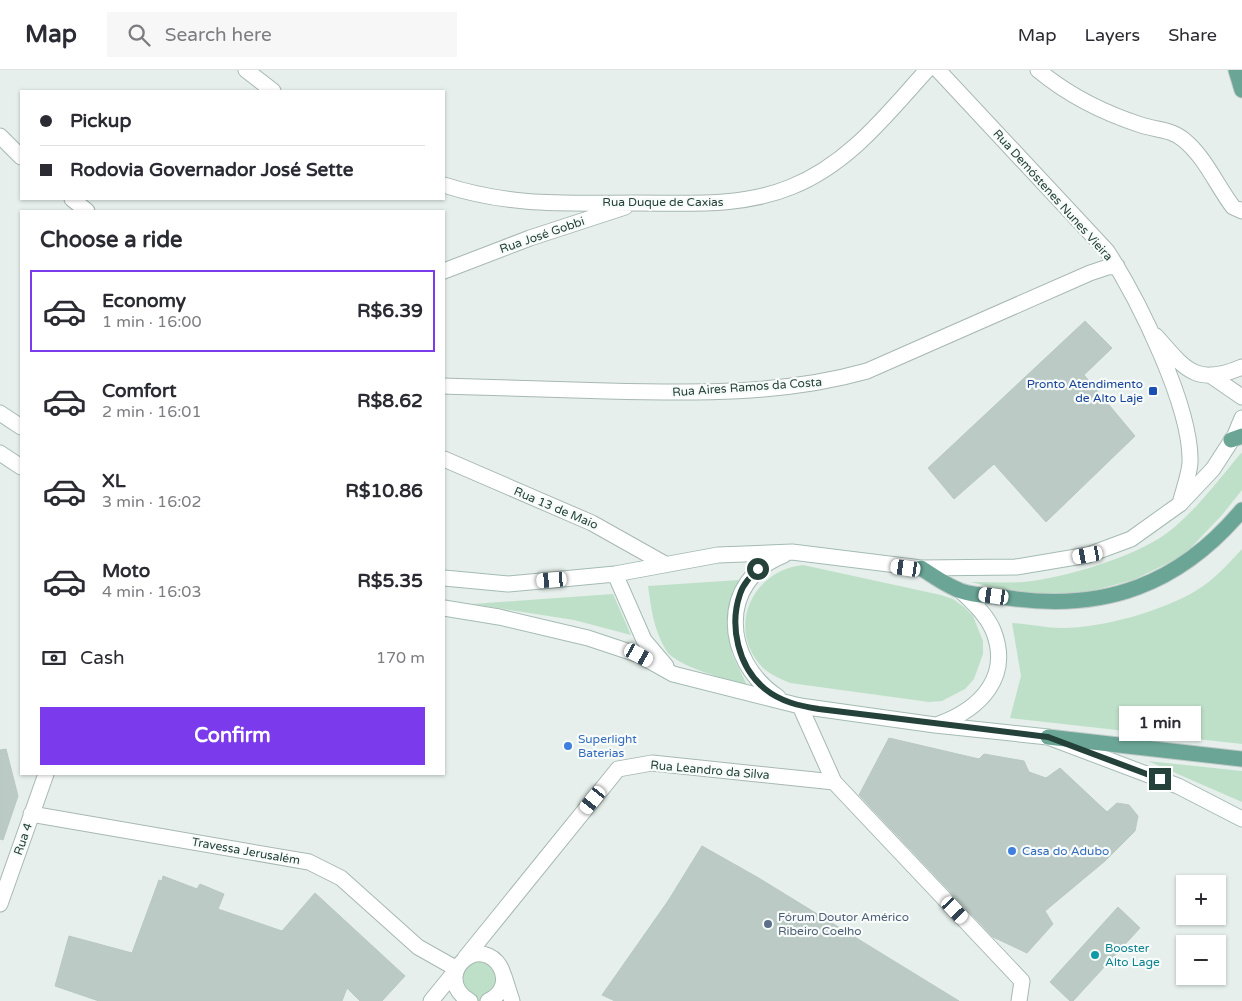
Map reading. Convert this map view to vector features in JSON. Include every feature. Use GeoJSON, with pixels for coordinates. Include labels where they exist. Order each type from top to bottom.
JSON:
{"type":"FeatureCollection","features":[{"type":"Feature","properties":{"kind":"main road"},"geometry":{"type":"LineString","coordinates":[[1236,70],[1242,90]]}},
{"type":"Feature","properties":{"kind":"main road"},"geometry":{"type":"LineString","coordinates":[[921,568],[961,591],[1028,601],[1075,602],[1102,599],[1145,586],[1188,562],[1207,547],[1242,510]]}},
{"type":"Feature","properties":{"kind":"main road"},"geometry":{"type":"LineString","coordinates":[[1048,737],[1242,759]]}},
{"type":"Feature","properties":{"kind":"street"},"geometry":{"type":"LineString","coordinates":[[246,70],[272,90]]}},
{"type":"Feature","properties":{"kind":"street","name":"Rua Duque de Caxias"},"geometry":{"type":"LineString","coordinates":[[445,185],[494,198],[529,203],[736,202],[764,197],[792,187],[839,160],[868,135],[927,70]]}},
{"type":"Feature","properties":{"kind":"street","name":"Rua Demóstenes Nunes Vieira"},"geometry":{"type":"LineString","coordinates":[[938,70],[1107,251],[1117,266],[1148,326],[1180,407],[1188,436],[1190,464],[1180,504]]}},
{"type":"Feature","properties":{"kind":"street"},"geometry":{"type":"LineString","coordinates":[[1038,70],[1067,93],[1087,103],[1141,125],[1173,132],[1196,152],[1233,207],[1242,211]]}},
{"type":"Feature","properties":{"kind":"street"},"geometry":{"type":"LineString","coordinates":[[0,136],[20,156]]}},
{"type":"Feature","properties":{"kind":"street"},"geometry":{"type":"LineString","coordinates":[[73,200],[86,210]]}},
{"type":"Feature","properties":{"kind":"street","name":"Rua José Gobbi"},"geometry":{"type":"LineString","coordinates":[[445,271],[530,238],[641,203]]}},
{"type":"Feature","properties":{"kind":"street","name":"Rua Aires Ramos da Costa"},"geometry":{"type":"LineString","coordinates":[[445,386],[704,392],[800,386],[829,382],[866,371],[1090,273],[1117,266]]}},
{"type":"Feature","properties":{"kind":"street"},"geometry":{"type":"LineString","coordinates":[[1148,326],[1182,366],[1201,375],[1222,376],[1242,367]]}},
{"type":"Feature","properties":{"kind":"street"},"geometry":{"type":"LineString","coordinates":[[1210,375],[1242,397]]}},
{"type":"Feature","properties":{"kind":"street"},"geometry":{"type":"LineString","coordinates":[[0,413],[20,426]]}},
{"type":"Feature","properties":{"kind":"street"},"geometry":{"type":"LineString","coordinates":[[445,578],[508,584],[615,574],[718,555],[792,552],[921,568],[1016,567],[1088,555],[1131,539],[1180,504],[1213,469],[1237,438],[1242,418]]}},
{"type":"Feature","properties":{"kind":"street"},"geometry":{"type":"LineString","coordinates":[[0,453],[20,465]]}},
{"type":"Feature","properties":{"kind":"street","name":"Rua 13 de Maio"},"geometry":{"type":"LineString","coordinates":[[445,459],[592,522],[665,564]]}},
{"type":"Feature","properties":{"kind":"street"},"geometry":{"type":"LineString","coordinates":[[792,552],[771,560],[749,579],[740,592],[734,619],[737,640],[744,660],[764,688],[781,699],[800,706],[834,782],[1022,981],[1019,1001]]}},
{"type":"Feature","properties":{"kind":"street"},"geometry":{"type":"LineString","coordinates":[[615,574],[644,640],[672,674]]}},
{"type":"Feature","properties":{"kind":"street"},"geometry":{"type":"LineString","coordinates":[[935,725],[954,718],[981,700],[992,684],[998,666],[993,630],[986,618],[961,591]]}},
{"type":"Feature","properties":{"kind":"street"},"geometry":{"type":"LineString","coordinates":[[445,608],[499,617],[613,644],[639,655],[672,674],[800,706],[935,725],[1048,737],[1178,786],[1242,819]]}},
{"type":"Feature","properties":{"kind":"street","name":"Rua Leandro da Silva"},"geometry":{"type":"LineString","coordinates":[[431,1001],[618,769],[652,762],[834,782]]}},
{"type":"Feature","properties":{"kind":"street","name":"Rua 4"},"geometry":{"type":"LineString","coordinates":[[0,904],[46,775]]}},
{"type":"Feature","properties":{"kind":"street","name":"Travessa Jerusalém"},"geometry":{"type":"LineString","coordinates":[[32,814],[310,862],[341,878],[418,948],[461,964]]}},
{"type":"Feature","properties":{"kind":"street"},"geometry":{"type":"LineString","coordinates":[[492,924],[493,952],[502,971],[512,1001]]}},
{"type":"Feature","properties":{"kind":"street"},"geometry":{"type":"LineString","coordinates":[[470,1001],[458,989],[455,976],[461,964],[477,954],[484,954],[496,961],[502,971],[501,990],[488,1001]]}},
{"type":"Feature","properties":{"kind":"green space"},"geometry":{"type":"Polygon","coordinates":[[[1242,452],[1242,490],[1222,515],[1183,556],[1133,580],[1076,595],[1030,597],[971,582],[1024,582],[1040,580],[1098,565],[1137,550],[1153,542],[1177,525],[1207,494],[1242,452]]]}},
{"type":"Feature","properties":{"kind":"green space"},"geometry":{"type":"Polygon","coordinates":[[[1242,549],[1242,744],[1010,718],[1021,676],[1012,623],[1056,628],[1078,627],[1132,617],[1167,605],[1203,586],[1221,571],[1242,549]]]}},
{"type":"Feature","properties":{"kind":"green space"},"geometry":{"type":"Polygon","coordinates":[[[803,565],[953,599],[973,616],[983,641],[983,654],[974,679],[965,689],[942,701],[929,702],[790,683],[769,673],[752,653],[746,636],[746,620],[750,604],[758,590],[770,578],[785,569],[803,565]]]}},
{"type":"Feature","properties":{"kind":"green space"},"geometry":{"type":"Polygon","coordinates":[[[739,580],[731,614],[732,654],[747,685],[691,667],[680,662],[666,650],[656,627],[648,586],[739,580]]]}},
{"type":"Feature","properties":{"kind":"green space"},"geometry":{"type":"Polygon","coordinates":[[[613,594],[631,635],[574,620],[472,604],[613,594]]]}},
{"type":"Feature","properties":{"kind":"green space"},"geometry":{"type":"Polygon","coordinates":[[[1148,761],[1242,771],[1242,802],[1148,761]]]}},
{"type":"Feature","properties":{"kind":"green space"},"geometry":{"type":"Polygon","coordinates":[[[471,956],[502,972],[486,1001],[474,1001],[456,975],[471,956]]]}},
{"type":"Feature","properties":{"kind":"building"},"geometry":{"type":"Polygon","coordinates":[[[1085,321],[1112,348],[1084,375],[1135,436],[1046,522],[994,464],[954,499],[928,468],[1085,321]]]}},
{"type":"Feature","properties":{"kind":"building","name":"Casa do Adubo"},"geometry":{"type":"Polygon","coordinates":[[[889,738],[979,759],[984,754],[1024,761],[1029,772],[1046,778],[1060,768],[1107,812],[1117,803],[1129,805],[1138,816],[1135,831],[1105,861],[1045,911],[1053,924],[1027,953],[993,937],[859,795],[889,738]]]}},
{"type":"Feature","properties":{"kind":"building"},"geometry":{"type":"Polygon","coordinates":[[[6,749],[18,796],[3,840],[0,839],[0,750],[6,749]]]}},
{"type":"Feature","properties":{"kind":"building","name":"Fórum Doutor Américo Ribeiro Coelho"},"geometry":{"type":"Polygon","coordinates":[[[702,846],[757,877],[959,1001],[615,1001],[602,995],[668,901],[702,846]]]}},
{"type":"Feature","properties":{"kind":"building"},"geometry":{"type":"Polygon","coordinates":[[[163,876],[197,889],[200,884],[224,894],[218,909],[282,931],[315,893],[405,976],[382,1001],[360,1001],[347,988],[342,1001],[99,1001],[55,986],[69,936],[132,953],[159,880],[162,881],[163,876]]]}},
{"type":"Feature","properties":{"kind":"building","name":"Booster Alto Lage"},"geometry":{"type":"Polygon","coordinates":[[[1118,907],[1140,928],[1073,1001],[1070,1001],[1050,982],[1118,907]]]}},
{"type":"Feature","properties":{"kind":"place","name":"Pronto Atendimento de Alto Laje"},"geometry":{"type":"Point","coordinates":[1153,391]}},
{"type":"Feature","properties":{"kind":"place","name":"Superlight Baterias"},"geometry":{"type":"Point","coordinates":[568,746]}},
{"type":"Feature","properties":{"kind":"place","name":"Casa do Adubo"},"geometry":{"type":"Point","coordinates":[1012,851]}},
{"type":"Feature","properties":{"kind":"place","name":"Fórum Doutor Américo Ribeiro Coelho"},"geometry":{"type":"Point","coordinates":[768,924]}},
{"type":"Feature","properties":{"kind":"place","name":"Booster Alto Lage"},"geometry":{"type":"Point","coordinates":[1095,955]}},
{"type":"Feature","properties":{"kind":"route"},"geometry":{"type":"LineString","coordinates":[[758,569],[740,592],[734,619],[737,640],[744,660],[752,673],[764,688],[781,699],[800,706],[819,709],[935,725],[1048,737],[1160,779]]}}]}
